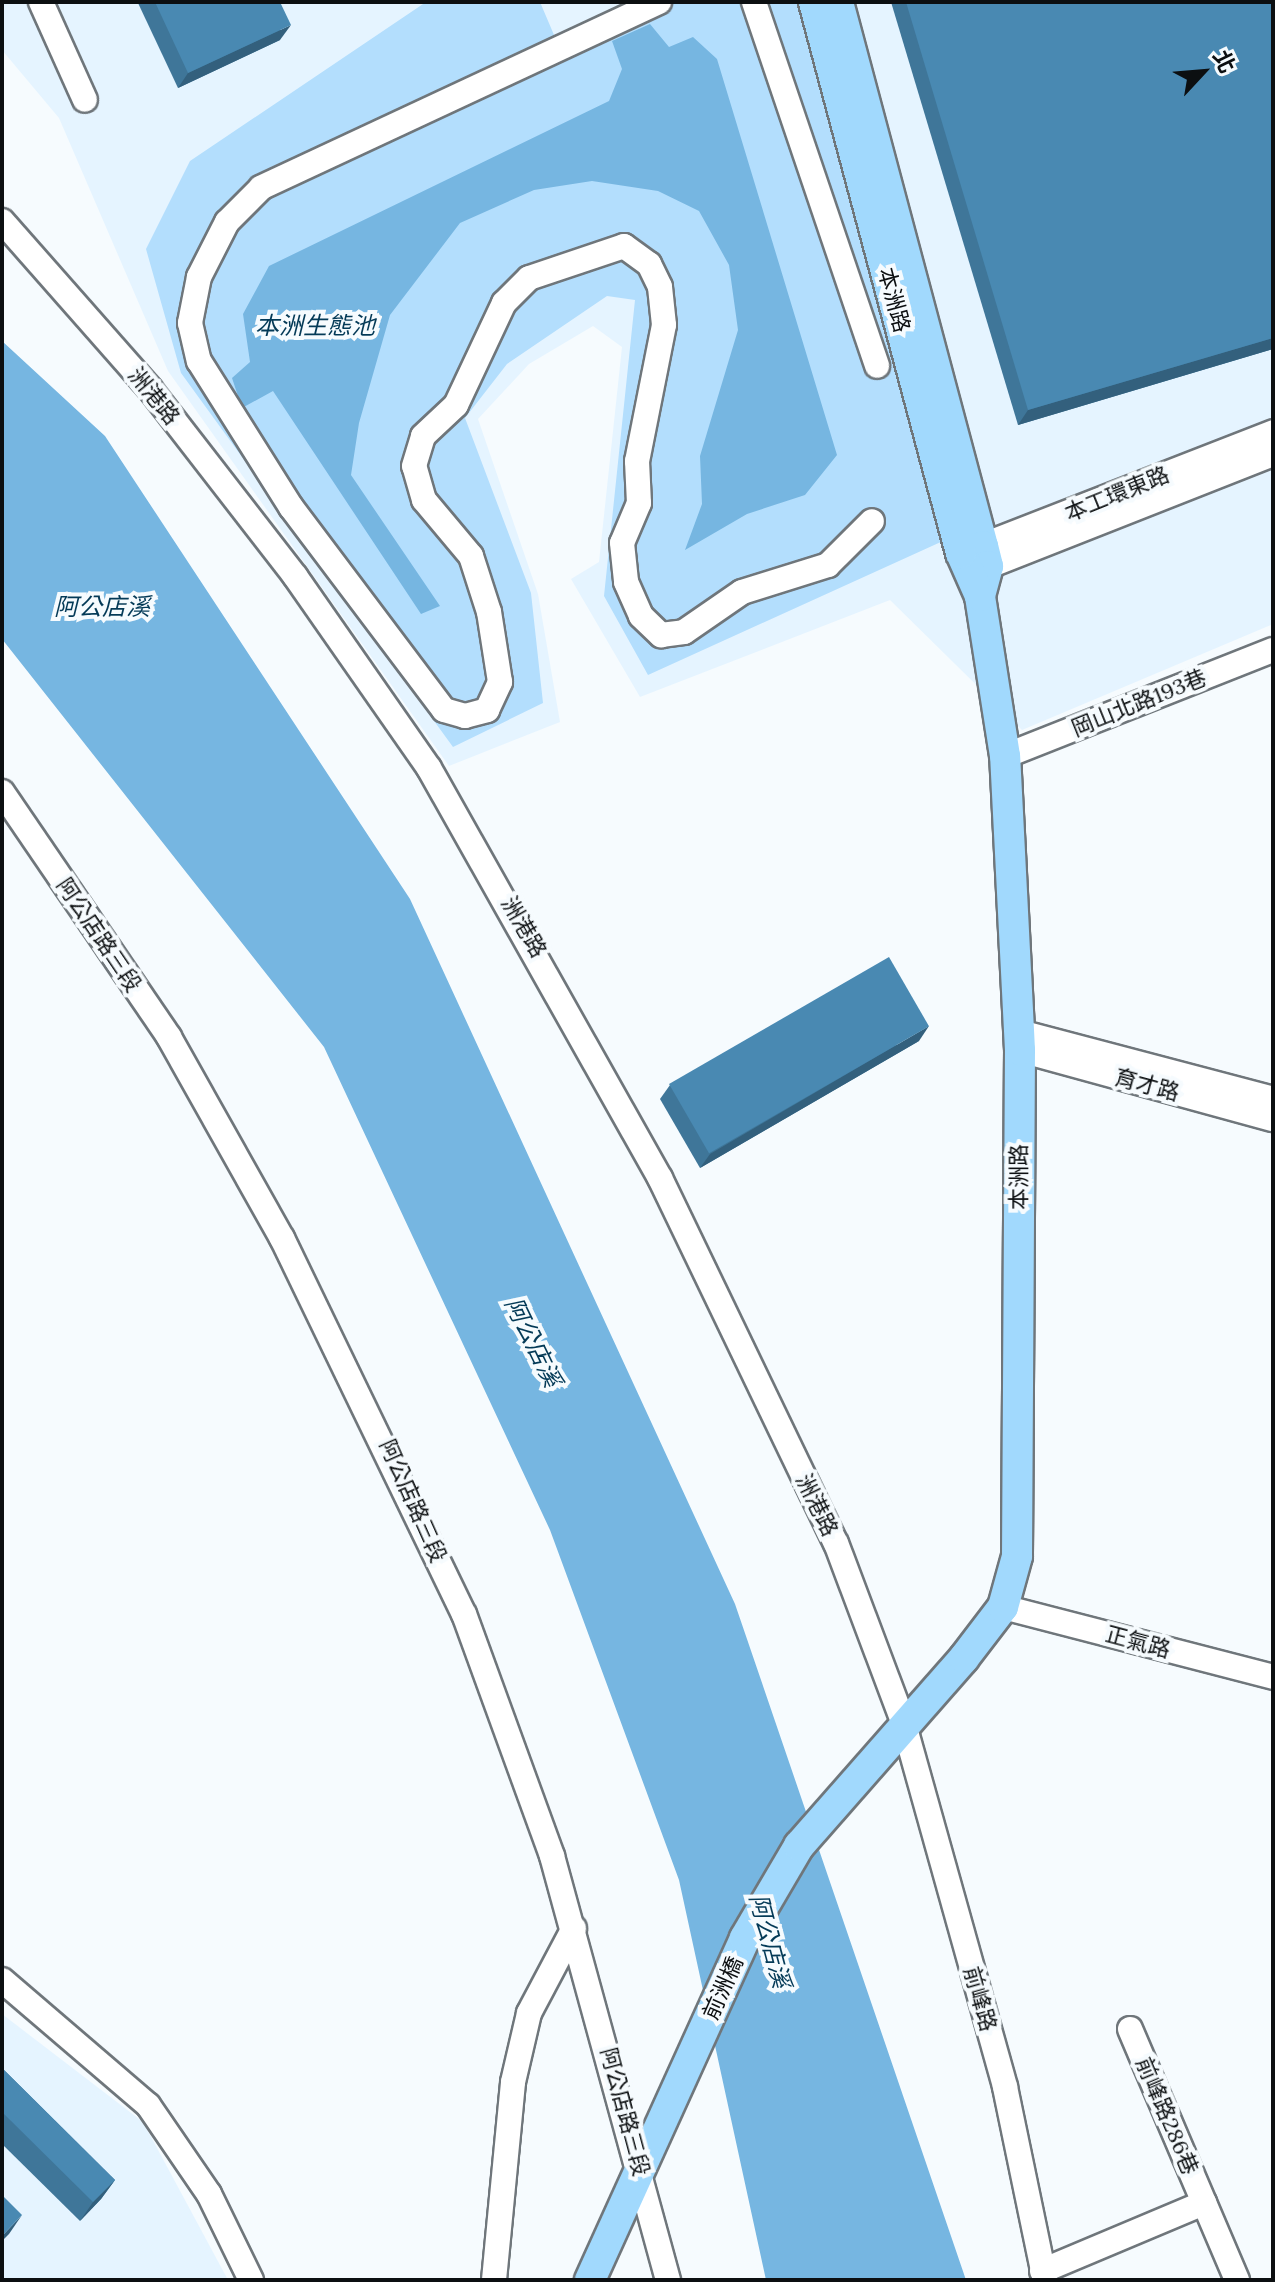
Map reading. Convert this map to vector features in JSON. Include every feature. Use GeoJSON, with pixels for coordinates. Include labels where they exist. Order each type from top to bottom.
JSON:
{"type":"FeatureCollection","features":[{"type":"Feature","properties":{"kind":"main road","name":"本洲路"},"geometry":{"type":"LineString","coordinates":[[814,2],[976,567]]}},
{"type":"Feature","properties":{"kind":"main road","name":"本洲路"},"geometry":{"type":"LineString","coordinates":[[838,2],[976,567],[1005,756],[1020,1041],[1017,1556],[1003,1607],[903,1721]]}},
{"type":"Feature","properties":{"kind":"main road","name":"前洲橋"},"geometry":{"type":"LineString","coordinates":[[642,2171],[745,1938],[799,1846],[903,1721]]}},
{"type":"Feature","properties":{"kind":"main road"},"geometry":{"type":"LineString","coordinates":[[590,2280],[642,2171]]}},
{"type":"Feature","properties":{"kind":"street"},"geometry":{"type":"LineString","coordinates":[[41,2],[85,100]]}},
{"type":"Feature","properties":{"kind":"street"},"geometry":{"type":"LineString","coordinates":[[659,2],[261,188],[227,222],[199,277],[190,323],[199,361],[301,520],[444,710],[465,716],[487,710],[500,682],[489,612],[471,556],[424,500],[414,466],[423,436],[456,405],[504,303],[529,278],[624,246],[649,264],[660,287],[664,325],[637,461],[639,503],[622,543],[626,582],[641,616],[661,635],[684,632],[742,592],[828,565],[872,521]]}},
{"type":"Feature","properties":{"kind":"street"},"geometry":{"type":"LineString","coordinates":[[754,2],[877,366]]}},
{"type":"Feature","properties":{"kind":"street","name":"洲港路"},"geometry":{"type":"LineString","coordinates":[[2,221],[150,389],[285,564],[444,793],[660,1178],[836,1543],[903,1721]]}},
{"type":"Feature","properties":{"kind":"street","name":"本工環東路"},"geometry":{"type":"LineString","coordinates":[[976,567],[1273,432]]}},
{"type":"Feature","properties":{"kind":"street","name":"本工環東路"},"geometry":{"type":"LineString","coordinates":[[976,567],[1273,454]]}},
{"type":"Feature","properties":{"kind":"street","name":"岡山北路193巷"},"geometry":{"type":"LineString","coordinates":[[1005,756],[1273,650]]}},
{"type":"Feature","properties":{"kind":"street","name":"阿公店路三段"},"geometry":{"type":"LineString","coordinates":[[2,792],[169,1037],[335,1337],[464,1614],[574,1928],[642,2171],[668,2280]]}},
{"type":"Feature","properties":{"kind":"street","name":"育才路"},"geometry":{"type":"LineString","coordinates":[[1020,1041],[1273,1099]]}},
{"type":"Feature","properties":{"kind":"street","name":"育才路"},"geometry":{"type":"LineString","coordinates":[[1020,1041],[1273,1119]]}},
{"type":"Feature","properties":{"kind":"street","name":"正氣路"},"geometry":{"type":"LineString","coordinates":[[1003,1607],[1273,1677]]}},
{"type":"Feature","properties":{"kind":"street","name":"前峰路"},"geometry":{"type":"LineString","coordinates":[[903,1721],[1005,2087],[1044,2275]]}},
{"type":"Feature","properties":{"kind":"street"},"geometry":{"type":"LineString","coordinates":[[494,2280],[513,2082],[529,2013],[574,1928]]}},
{"type":"Feature","properties":{"kind":"street"},"geometry":{"type":"LineString","coordinates":[[2,1980],[148,2105],[209,2194],[251,2280]]}},
{"type":"Feature","properties":{"kind":"street","name":"前峰路286巷"},"geometry":{"type":"LineString","coordinates":[[1130,2029],[1237,2280]]}},
{"type":"Feature","properties":{"kind":"street","name":"前峰路286巷"},"geometry":{"type":"LineString","coordinates":[[1044,2275],[1204,2203]]}},
{"type":"Feature","properties":{"kind":"shaded area"},"geometry":{"type":"Polygon","coordinates":[[[2,2],[1273,2],[1273,624],[1022,730],[890,600],[640,697],[571,579],[599,562],[622,347],[593,326],[529,364],[478,419],[538,594],[560,722],[449,766],[168,371],[59,118],[2,50],[2,2]]]}},
{"type":"Feature","properties":{"kind":"shaded area"},"geometry":{"type":"Polygon","coordinates":[[[426,2],[540,2],[557,42],[647,2],[799,2],[943,541],[648,675],[604,596],[635,300],[607,296],[507,364],[465,418],[531,593],[543,703],[453,747],[181,373],[146,249],[190,161],[426,2]]]}},
{"type":"Feature","properties":{"kind":"shaded area"},"geometry":{"type":"Polygon","coordinates":[[[2,2014],[143,2122],[228,2280],[2,2280],[2,2014]]]}},
{"type":"Feature","properties":{"kind":"water","name":"本洲生態池"},"geometry":{"type":"Polygon","coordinates":[[[650,24],[669,47],[693,37],[717,59],[837,455],[805,495],[747,514],[685,550],[702,504],[700,456],[738,330],[729,265],[699,211],[658,191],[592,181],[534,190],[460,223],[390,315],[359,423],[351,475],[440,606],[421,614],[273,391],[242,408],[232,378],[250,362],[243,314],[269,266],[609,101],[622,69],[612,41],[650,24]]]}},
{"type":"Feature","properties":{"kind":"water","name":"阿公店溪"},"geometry":{"type":"Polygon","coordinates":[[[2,341],[105,436],[410,899],[735,1604],[966,2280],[766,2280],[679,1880],[550,1530],[324,1047],[2,639],[2,341]]]}},
{"type":"Feature","properties":{"kind":"building"},"geometry":{"type":"Polygon","coordinates":[[[155,2],[280,2],[291,25],[188,73],[155,2]]]}},
{"type":"Feature","properties":{"kind":"building"},"geometry":{"type":"Polygon","coordinates":[[[906,2],[1273,2],[1273,338],[1028,410],[906,2]]]}},
{"type":"Feature","properties":{"kind":"building"},"geometry":{"type":"Polygon","coordinates":[[[889,957],[929,1026],[709,1153],[669,1084],[889,957]]]}},
{"type":"Feature","properties":{"kind":"building"},"geometry":{"type":"Polygon","coordinates":[[[2,2068],[115,2180],[93,2202],[2,2112],[2,2068]]]}},
{"type":"Feature","properties":{"kind":"building"},"geometry":{"type":"Polygon","coordinates":[[[2,2195],[22,2215],[2,2236],[2,2195]]]}}]}
